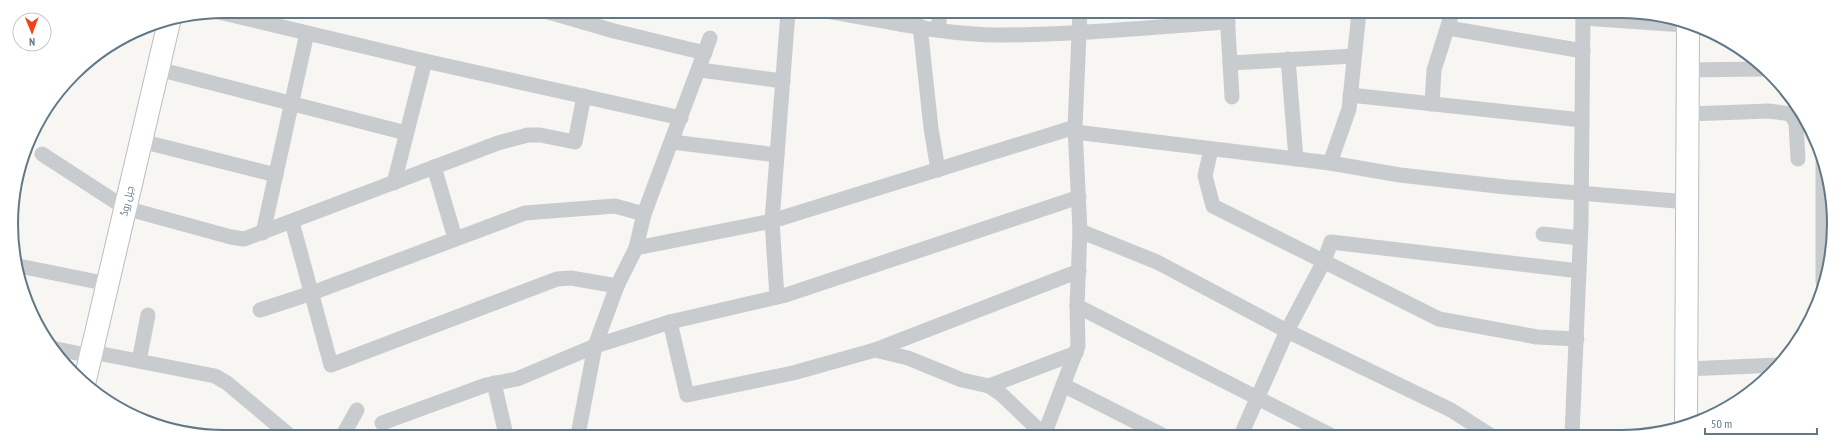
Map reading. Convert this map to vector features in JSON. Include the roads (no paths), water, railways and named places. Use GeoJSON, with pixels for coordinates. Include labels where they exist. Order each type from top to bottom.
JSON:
{"type":"FeatureCollection","features":[{"type":"Feature","properties":{"kind":"street"},"geometry":{"type":"LineString","coordinates":[[244,18],[425,61],[681,118]]}},
{"type":"Feature","properties":{"kind":"street"},"geometry":{"type":"LineString","coordinates":[[777,297],[772,221],[788,18]]}},
{"type":"Feature","properties":{"kind":"street"},"geometry":{"type":"LineString","coordinates":[[870,18],[939,30],[999,35],[1080,32],[1218,18]]}},
{"type":"Feature","properties":{"kind":"street"},"geometry":{"type":"LineString","coordinates":[[939,18],[939,30]]}},
{"type":"Feature","properties":{"kind":"street"},"geometry":{"type":"LineString","coordinates":[[1046,430],[1078,346],[1077,306],[1080,231],[1075,130],[1080,18]]}},
{"type":"Feature","properties":{"kind":"street"},"geometry":{"type":"LineString","coordinates":[[1228,18],[1232,97]]}},
{"type":"Feature","properties":{"kind":"street"},"geometry":{"type":"LineString","coordinates":[[1330,164],[1349,109],[1359,18]]}},
{"type":"Feature","properties":{"kind":"street"},"geometry":{"type":"LineString","coordinates":[[1432,104],[1434,70],[1451,18]]}},
{"type":"Feature","properties":{"kind":"street"},"geometry":{"type":"LineString","coordinates":[[1572,430],[1580,238],[1583,18]]}},
{"type":"Feature","properties":{"kind":"street"},"geometry":{"type":"LineString","coordinates":[[1613,18],[1666,23]]}},
{"type":"Feature","properties":{"kind":"street"},"geometry":{"type":"LineString","coordinates":[[593,19],[705,53]]}},
{"type":"Feature","properties":{"kind":"street","name":"جیل روڈ"},"geometry":{"type":"LineString","coordinates":[[86,377],[168,26]]}},
{"type":"Feature","properties":{"kind":"street"},"geometry":{"type":"LineString","coordinates":[[920,26],[931,128],[938,170]]}},
{"type":"Feature","properties":{"kind":"street"},"geometry":{"type":"LineString","coordinates":[[1448,28],[1583,51]]}},
{"type":"Feature","properties":{"kind":"street"},"geometry":{"type":"LineString","coordinates":[[1686,419],[1689,114],[1688,29]]}},
{"type":"Feature","properties":{"kind":"street"},"geometry":{"type":"LineString","coordinates":[[263,233],[307,33]]}},
{"type":"Feature","properties":{"kind":"street"},"geometry":{"type":"LineString","coordinates":[[574,430],[596,346],[617,286],[636,248],[644,214],[700,70],[710,38]]}},
{"type":"Feature","properties":{"kind":"street"},"geometry":{"type":"LineString","coordinates":[[1230,63],[1354,56]]}},
{"type":"Feature","properties":{"kind":"street"},"geometry":{"type":"LineString","coordinates":[[1288,60],[1296,159]]}},
{"type":"Feature","properties":{"kind":"street"},"geometry":{"type":"LineString","coordinates":[[394,182],[425,61]]}},
{"type":"Feature","properties":{"kind":"street"},"geometry":{"type":"LineString","coordinates":[[158,69],[406,133]]}},
{"type":"Feature","properties":{"kind":"street"},"geometry":{"type":"LineString","coordinates":[[1688,70],[1757,69]]}},
{"type":"Feature","properties":{"kind":"street"},"geometry":{"type":"LineString","coordinates":[[700,70],[783,81]]}},
{"type":"Feature","properties":{"kind":"street"},"geometry":{"type":"LineString","coordinates":[[1350,95],[1582,120]]}},
{"type":"Feature","properties":{"kind":"street"},"geometry":{"type":"LineString","coordinates":[[42,154],[125,208],[231,237],[244,239],[498,143],[528,135],[540,135],[575,142],[584,96]]}},
{"type":"Feature","properties":{"kind":"street"},"geometry":{"type":"LineString","coordinates":[[1689,114],[1769,111],[1791,114],[1796,123],[1798,159]]}},
{"type":"Feature","properties":{"kind":"street"},"geometry":{"type":"LineString","coordinates":[[636,248],[772,221],[1075,130],[1296,159],[1400,175],[1581,195],[1688,202]]}},
{"type":"Feature","properties":{"kind":"street"},"geometry":{"type":"LineString","coordinates":[[141,141],[276,175]]}},
{"type":"Feature","properties":{"kind":"street"},"geometry":{"type":"LineString","coordinates":[[672,142],[777,155]]}},
{"type":"Feature","properties":{"kind":"street"},"geometry":{"type":"LineString","coordinates":[[1211,149],[1205,176],[1213,206],[1439,319],[1537,337],[1577,339]]}},
{"type":"Feature","properties":{"kind":"street"},"geometry":{"type":"LineString","coordinates":[[434,167],[455,238]]}},
{"type":"Feature","properties":{"kind":"street"},"geometry":{"type":"LineString","coordinates":[[1822,180],[1823,265]]}},
{"type":"Feature","properties":{"kind":"street"},"geometry":{"type":"LineString","coordinates":[[382,423],[451,397],[494,383],[517,379],[596,346],[670,322],[777,297],[1079,197]]}},
{"type":"Feature","properties":{"kind":"street"},"geometry":{"type":"LineString","coordinates":[[260,310],[312,293],[455,238],[525,213],[542,210],[615,206],[644,214]]}},
{"type":"Feature","properties":{"kind":"street"},"geometry":{"type":"LineString","coordinates":[[292,222],[331,365],[557,279],[571,278],[617,286]]}},
{"type":"Feature","properties":{"kind":"street"},"geometry":{"type":"LineString","coordinates":[[1080,231],[1157,262],[1287,331],[1451,410],[1482,430]]}},
{"type":"Feature","properties":{"kind":"street"},"geometry":{"type":"LineString","coordinates":[[1543,234],[1580,238]]}},
{"type":"Feature","properties":{"kind":"street"},"geometry":{"type":"LineString","coordinates":[[1243,430],[1287,331],[1324,261],[1330,242],[1579,271]]}},
{"type":"Feature","properties":{"kind":"street"},"geometry":{"type":"LineString","coordinates":[[23,267],[108,284]]}},
{"type":"Feature","properties":{"kind":"street"},"geometry":{"type":"LineString","coordinates":[[670,322],[687,395],[793,373],[875,350],[1079,271]]}},
{"type":"Feature","properties":{"kind":"street"},"geometry":{"type":"LineString","coordinates":[[1077,306],[1320,430]]}},
{"type":"Feature","properties":{"kind":"street"},"geometry":{"type":"LineString","coordinates":[[139,361],[148,315]]}},
{"type":"Feature","properties":{"kind":"street"},"geometry":{"type":"LineString","coordinates":[[61,349],[139,361],[215,376],[228,383],[283,430]]}},
{"type":"Feature","properties":{"kind":"street"},"geometry":{"type":"LineString","coordinates":[[875,350],[908,358],[962,380],[989,386],[1001,394],[1039,430]]}},
{"type":"Feature","properties":{"kind":"street"},"geometry":{"type":"LineString","coordinates":[[989,386],[1076,353]]}},
{"type":"Feature","properties":{"kind":"street"},"geometry":{"type":"LineString","coordinates":[[1686,369],[1771,365]]}},
{"type":"Feature","properties":{"kind":"street"},"geometry":{"type":"LineString","coordinates":[[494,383],[505,430]]}},
{"type":"Feature","properties":{"kind":"street"},"geometry":{"type":"LineString","coordinates":[[1063,384],[1152,430]]}},
{"type":"Feature","properties":{"kind":"street"},"geometry":{"type":"LineString","coordinates":[[345,430],[357,410]]}}]}
